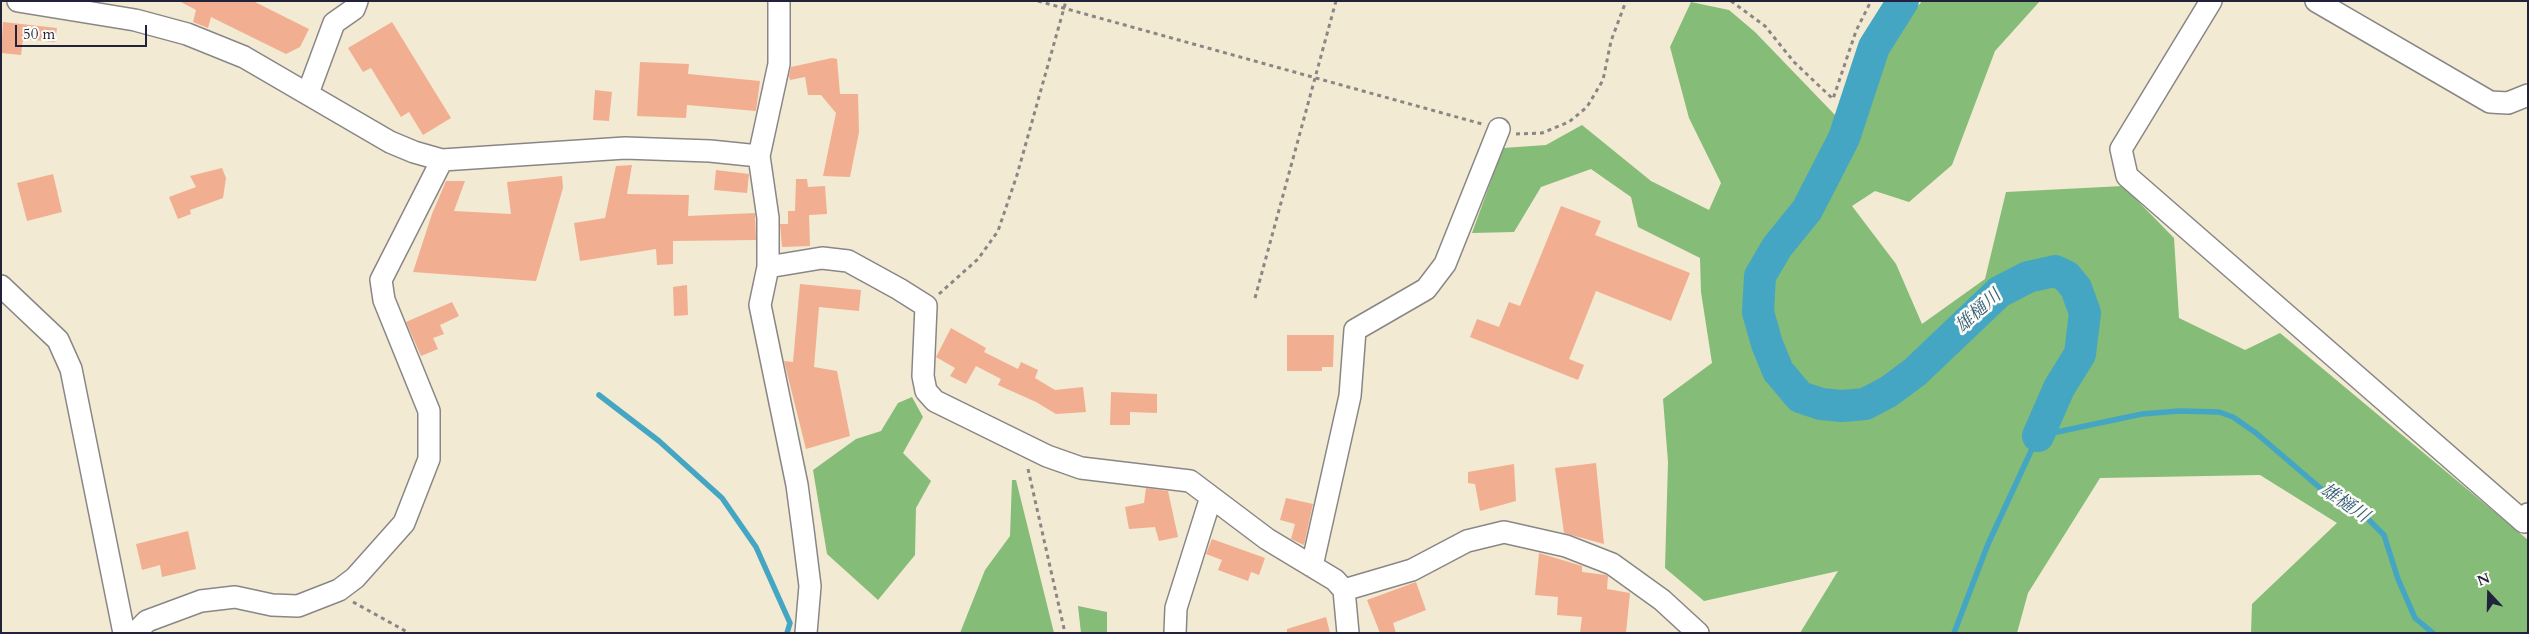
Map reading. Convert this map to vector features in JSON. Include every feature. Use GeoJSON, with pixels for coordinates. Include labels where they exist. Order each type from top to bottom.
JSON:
{"type":"FeatureCollection","features":[{"type":"Feature","properties":{"kind":"street"},"geometry":{"type":"LineString","coordinates":[[18,1],[96,8],[187,34],[244,57],[390,142],[414,152],[442,160],[625,148],[710,151],[759,156]]}},
{"type":"Feature","properties":{"kind":"street"},"geometry":{"type":"LineString","coordinates":[[308,93],[334,23],[354,9],[357,1]]}},
{"type":"Feature","properties":{"kind":"street"},"geometry":{"type":"LineString","coordinates":[[779,1],[779,64],[759,156],[768,218],[768,267],[760,305],[802,521],[810,586],[806,633]]}},
{"type":"Feature","properties":{"kind":"street"},"geometry":{"type":"LineString","coordinates":[[2211,1],[2121,149],[2127,176],[2524,522],[2528,514]]}},
{"type":"Feature","properties":{"kind":"street"},"geometry":{"type":"LineString","coordinates":[[2316,1],[2490,102],[2508,103],[2528,95]]}},
{"type":"Feature","properties":{"kind":"street"},"geometry":{"type":"LineString","coordinates":[[1312,566],[1350,396],[1355,330],[1426,289],[1445,264],[1499,129]]}},
{"type":"Feature","properties":{"kind":"street"},"geometry":{"type":"LineString","coordinates":[[135,633],[147,621],[201,601],[235,597],[272,605],[298,606],[339,590],[355,578],[404,522],[429,459],[429,411],[384,300],[381,280],[442,160]]}},
{"type":"Feature","properties":{"kind":"street"},"geometry":{"type":"LineString","coordinates":[[768,267],[822,258],[848,261],[926,306],[923,376],[926,392],[935,401],[1047,456],[1081,468],[1190,481],[1268,539],[1335,580],[1344,590],[1348,633]]}},
{"type":"Feature","properties":{"kind":"street"},"geometry":{"type":"LineString","coordinates":[[1,286],[58,340],[71,369],[124,633]]}},
{"type":"Feature","properties":{"kind":"street"},"geometry":{"type":"LineString","coordinates":[[1175,633],[1176,608],[1211,497]]}},
{"type":"Feature","properties":{"kind":"street"},"geometry":{"type":"LineString","coordinates":[[1344,590],[1412,570],[1468,540],[1504,532],[1566,546],[1612,564],[1662,600],[1698,633]]}},
{"type":"Feature","properties":{"kind":"path"},"geometry":{"type":"LineString","coordinates":[[1038,1],[1315,77],[1516,135],[1542,133],[1569,122],[1587,107],[1603,80],[1611,41],[1626,1]]}},
{"type":"Feature","properties":{"kind":"path"},"geometry":{"type":"LineString","coordinates":[[926,306],[978,259],[998,231],[1017,175],[1066,1]]}},
{"type":"Feature","properties":{"kind":"path"},"geometry":{"type":"LineString","coordinates":[[1255,298],[1336,1]]}},
{"type":"Feature","properties":{"kind":"path"},"geometry":{"type":"LineString","coordinates":[[1731,1],[1764,26],[1794,62],[1833,99],[1856,31],[1871,1]]}},
{"type":"Feature","properties":{"kind":"path"},"geometry":{"type":"LineString","coordinates":[[1023,444],[1065,633]]}},
{"type":"Feature","properties":{"kind":"path"},"geometry":{"type":"LineString","coordinates":[[339,590],[358,607],[409,633]]}},
{"type":"Feature","properties":{"kind":"green space"},"geometry":{"type":"Polygon","coordinates":[[[1922,1],[2040,1],[1995,51],[1952,165],[1909,202],[1875,191],[1852,206],[1896,264],[1922,324],[1985,279],[2006,192],[2123,186],[2174,238],[2179,318],[2245,350],[2280,333],[2528,540],[2528,633],[2251,633],[2252,604],[2337,523],[2260,475],[2100,478],[2028,593],[2017,633],[1800,633],[1838,571],[1704,601],[1665,568],[1668,462],[1663,399],[1712,363],[1701,292],[1700,258],[1638,227],[1631,197],[1591,169],[1541,187],[1514,232],[1472,233],[1503,148],[1546,145],[1582,125],[1651,181],[1709,210],[1721,183],[1689,118],[1670,47],[1691,2],[1729,10],[1755,32],[1835,115],[1922,1]]]}},
{"type":"Feature","properties":{"kind":"green space"},"geometry":{"type":"Polygon","coordinates":[[[912,397],[923,417],[903,453],[931,481],[916,508],[915,555],[878,600],[827,554],[813,470],[856,439],[881,431],[898,403],[912,397]]]}},
{"type":"Feature","properties":{"kind":"green space"},"geometry":{"type":"Polygon","coordinates":[[[1012,480],[1016,480],[1054,633],[960,633],[985,570],[1010,536],[1012,480]]]}},
{"type":"Feature","properties":{"kind":"green space"},"geometry":{"type":"Polygon","coordinates":[[[1078,606],[1107,612],[1107,633],[1081,633],[1078,606]]]}},
{"type":"Feature","properties":{"kind":"building"},"geometry":{"type":"Polygon","coordinates":[[[179,1],[253,1],[309,29],[300,47],[286,54],[211,17],[208,28],[193,22],[196,10],[179,1]]]}},
{"type":"Feature","properties":{"kind":"building"},"geometry":{"type":"Polygon","coordinates":[[[3,22],[57,28],[55,42],[23,39],[21,55],[1,53],[3,22]]]}},
{"type":"Feature","properties":{"kind":"building"},"geometry":{"type":"Polygon","coordinates":[[[392,22],[451,118],[423,135],[409,112],[401,117],[371,68],[363,72],[348,48],[392,22]]]}},
{"type":"Feature","properties":{"kind":"building"},"geometry":{"type":"Polygon","coordinates":[[[832,58],[837,59],[840,94],[858,94],[859,132],[850,177],[823,176],[836,113],[821,95],[808,95],[805,77],[790,80],[789,76],[791,67],[832,58]]]}},
{"type":"Feature","properties":{"kind":"building"},"geometry":{"type":"Polygon","coordinates":[[[640,62],[689,64],[688,74],[760,81],[756,111],[687,105],[686,118],[637,116],[640,62]]]}},
{"type":"Feature","properties":{"kind":"building"},"geometry":{"type":"Polygon","coordinates":[[[595,90],[612,92],[609,121],[593,120],[595,90]]]}},
{"type":"Feature","properties":{"kind":"building"},"geometry":{"type":"Polygon","coordinates":[[[632,165],[627,194],[689,195],[688,216],[755,213],[756,240],[673,241],[673,264],[657,265],[656,249],[580,261],[574,223],[605,218],[616,166],[632,165]]]}},
{"type":"Feature","properties":{"kind":"building"},"geometry":{"type":"Polygon","coordinates":[[[222,168],[226,178],[223,198],[190,210],[191,214],[178,219],[169,197],[196,187],[190,176],[222,168]]]}},
{"type":"Feature","properties":{"kind":"building"},"geometry":{"type":"Polygon","coordinates":[[[716,170],[749,174],[747,193],[714,190],[716,170]]]}},
{"type":"Feature","properties":{"kind":"building"},"geometry":{"type":"Polygon","coordinates":[[[53,174],[62,212],[27,221],[17,183],[53,174]]]}},
{"type":"Feature","properties":{"kind":"building"},"geometry":{"type":"Polygon","coordinates":[[[562,176],[563,188],[536,281],[413,272],[432,214],[446,181],[465,181],[454,211],[511,214],[507,182],[562,176]]]}},
{"type":"Feature","properties":{"kind":"building"},"geometry":{"type":"Polygon","coordinates":[[[796,179],[807,179],[808,187],[825,186],[827,214],[809,215],[810,246],[782,247],[780,224],[788,224],[788,211],[795,211],[796,179]]]}},
{"type":"Feature","properties":{"kind":"building"},"geometry":{"type":"Polygon","coordinates":[[[1561,206],[1601,221],[1595,235],[1690,273],[1671,321],[1596,291],[1569,359],[1584,365],[1578,380],[1470,337],[1477,319],[1499,327],[1509,302],[1520,306],[1561,206]]]}},
{"type":"Feature","properties":{"kind":"building"},"geometry":{"type":"Polygon","coordinates":[[[800,284],[861,290],[859,311],[819,307],[814,367],[837,371],[850,436],[806,449],[784,361],[793,362],[800,284]]]}},
{"type":"Feature","properties":{"kind":"building"},"geometry":{"type":"Polygon","coordinates":[[[687,285],[688,315],[674,316],[673,287],[687,285]]]}},
{"type":"Feature","properties":{"kind":"building"},"geometry":{"type":"Polygon","coordinates":[[[452,302],[459,316],[440,325],[444,334],[433,338],[438,349],[421,356],[406,322],[452,302]]]}},
{"type":"Feature","properties":{"kind":"building"},"geometry":{"type":"Polygon","coordinates":[[[951,328],[986,348],[984,352],[1018,369],[1021,362],[1038,370],[1035,378],[1055,390],[1083,387],[1086,412],[1056,414],[1036,402],[998,385],[1001,379],[976,366],[966,384],[950,376],[955,368],[936,357],[951,328]]]}},
{"type":"Feature","properties":{"kind":"building"},"geometry":{"type":"Polygon","coordinates":[[[1287,335],[1334,335],[1333,367],[1322,367],[1322,371],[1287,371],[1287,335]]]}},
{"type":"Feature","properties":{"kind":"building"},"geometry":{"type":"Polygon","coordinates":[[[1111,392],[1157,394],[1157,413],[1130,412],[1130,425],[1110,425],[1111,392]]]}},
{"type":"Feature","properties":{"kind":"building"},"geometry":{"type":"Polygon","coordinates":[[[1596,463],[1604,544],[1564,533],[1555,468],[1596,463]]]}},
{"type":"Feature","properties":{"kind":"building"},"geometry":{"type":"Polygon","coordinates":[[[1514,464],[1516,501],[1480,511],[1475,484],[1468,483],[1468,472],[1514,464]]]}},
{"type":"Feature","properties":{"kind":"building"},"geometry":{"type":"Polygon","coordinates":[[[1146,488],[1168,491],[1178,537],[1159,541],[1155,527],[1129,529],[1125,507],[1144,503],[1146,488]]]}},
{"type":"Feature","properties":{"kind":"building"},"geometry":{"type":"Polygon","coordinates":[[[1286,498],[1313,504],[1304,545],[1291,539],[1295,524],[1280,520],[1286,498]]]}},
{"type":"Feature","properties":{"kind":"building"},"geometry":{"type":"Polygon","coordinates":[[[188,531],[196,569],[162,577],[160,565],[142,570],[136,544],[188,531]]]}},
{"type":"Feature","properties":{"kind":"building"},"geometry":{"type":"Polygon","coordinates":[[[1212,539],[1265,558],[1259,575],[1251,572],[1248,581],[1218,570],[1222,560],[1206,554],[1212,539]]]}},
{"type":"Feature","properties":{"kind":"building"},"geometry":{"type":"Polygon","coordinates":[[[1539,553],[1582,566],[1582,572],[1606,575],[1608,576],[1607,589],[1630,593],[1626,633],[1580,633],[1582,617],[1557,615],[1558,597],[1535,595],[1539,553]]]}},
{"type":"Feature","properties":{"kind":"building"},"geometry":{"type":"Polygon","coordinates":[[[1416,582],[1426,610],[1393,623],[1396,633],[1380,633],[1367,600],[1416,582]]]}},
{"type":"Feature","properties":{"kind":"building"},"geometry":{"type":"Polygon","coordinates":[[[1326,617],[1330,633],[1287,633],[1287,629],[1326,617]]]}},
{"type":"Feature","properties":{"kind":"waterway","name":"雄樋川"},"geometry":{"type":"LineString","coordinates":[[1903,1],[1874,47],[1844,138],[1807,210],[1777,247],[1760,276],[1758,312],[1767,344],[1778,371],[1800,397],[1821,404],[1842,406],[1865,404],[1888,392],[1915,372],[1999,292],[2028,277],[2055,271],[2066,276],[2076,288],[2085,313],[2080,354],[2059,388],[2038,436]]}},
{"type":"Feature","properties":{"kind":"waterway"},"geometry":{"type":"LineString","coordinates":[[599,395],[659,441],[722,498],[756,547],[790,623],[787,633]]}},
{"type":"Feature","properties":{"kind":"waterway","name":"雄樋川"},"geometry":{"type":"LineString","coordinates":[[1954,633],[1988,544],[2038,436],[2142,414],[2179,411],[2219,412],[2233,417],[2256,433],[2340,505],[2367,518],[2384,535],[2398,579],[2415,618],[2433,633]]}}]}
